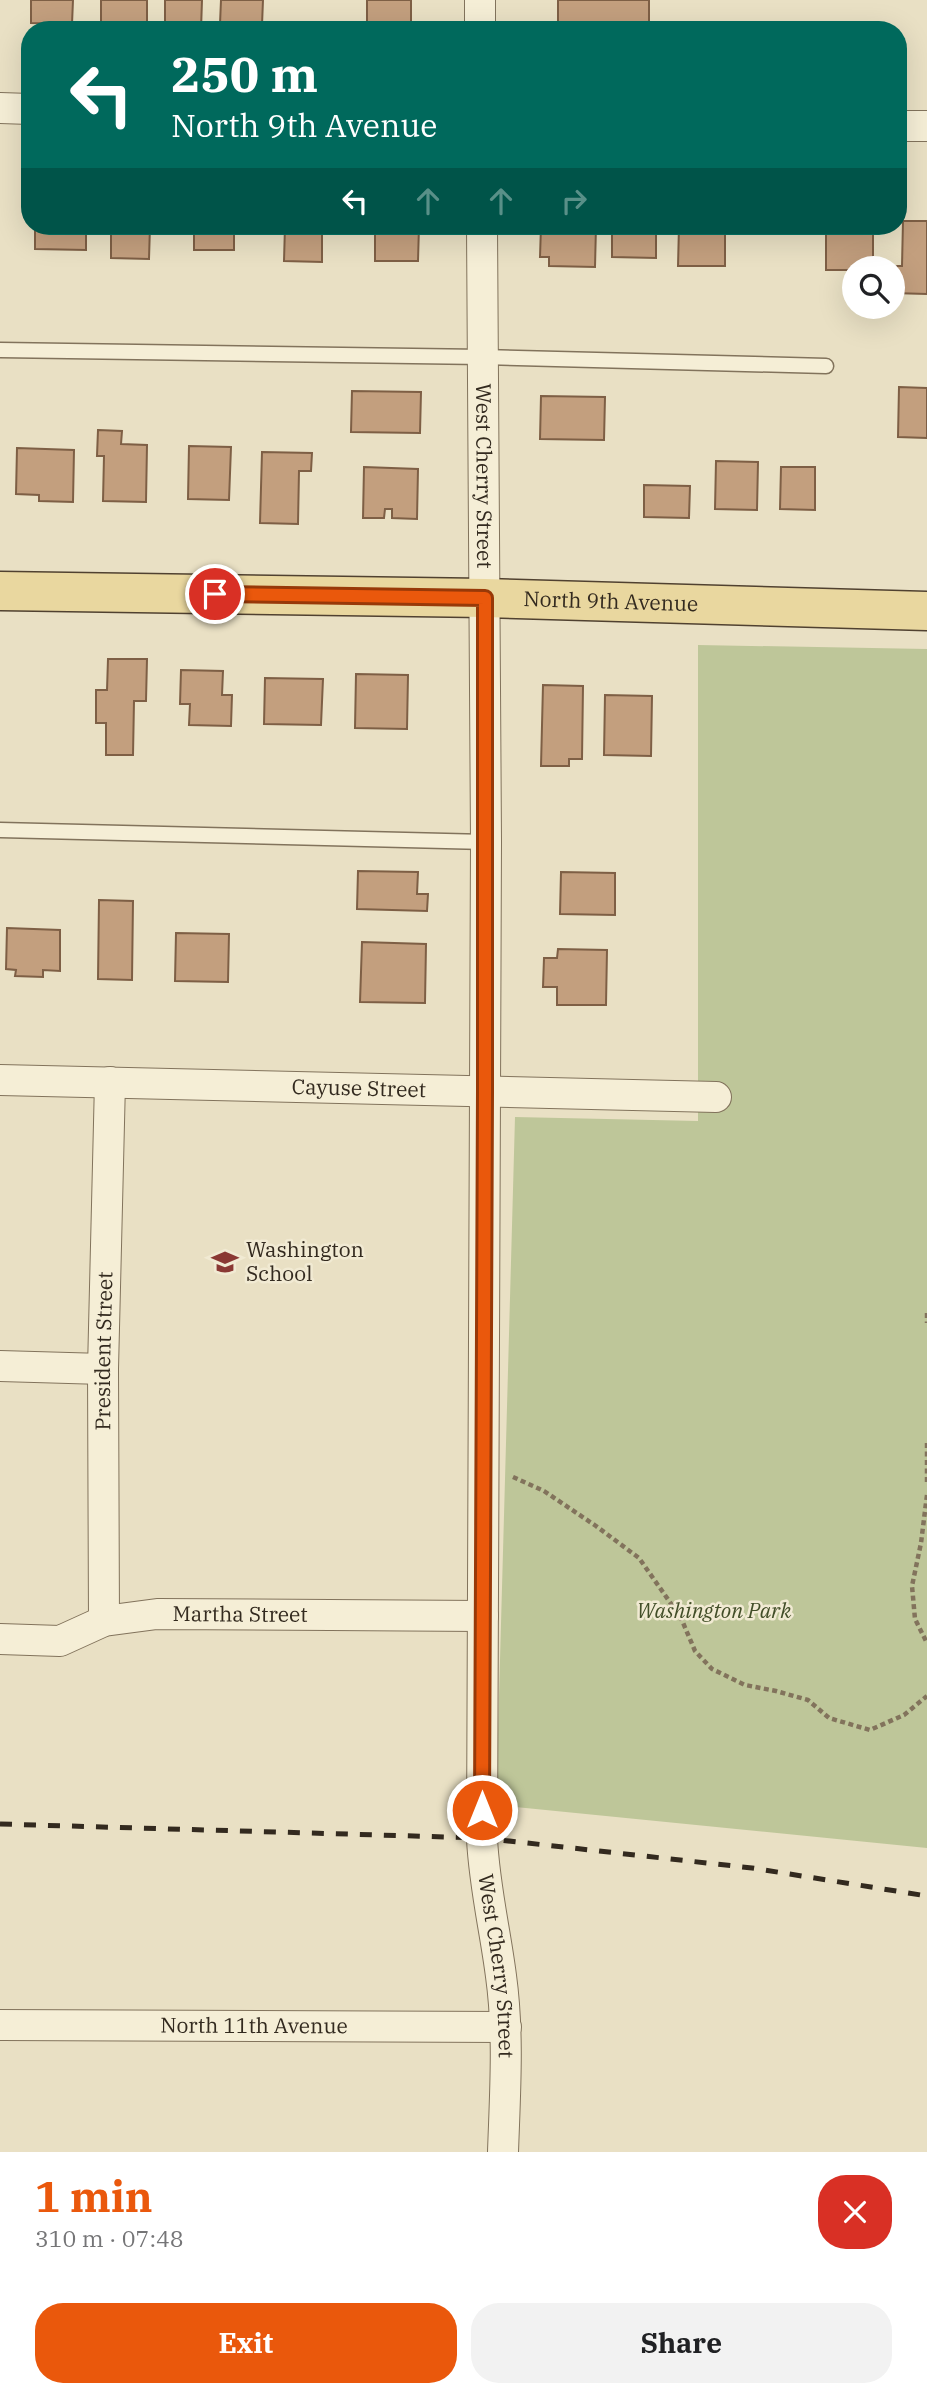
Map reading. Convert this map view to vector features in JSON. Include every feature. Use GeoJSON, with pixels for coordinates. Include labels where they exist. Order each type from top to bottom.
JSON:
{"type":"FeatureCollection","features":[{"type":"Feature","properties":{"kind":"main road","name":"North 9th Avenue"},"geometry":{"type":"LineString","coordinates":[[0,591],[485,598],[927,611]]}},
{"type":"Feature","properties":{"kind":"street"},"geometry":{"type":"LineString","coordinates":[[480,0],[480,21]]}},
{"type":"Feature","properties":{"kind":"street"},"geometry":{"type":"LineString","coordinates":[[0,108],[21,109]]}},
{"type":"Feature","properties":{"kind":"street"},"geometry":{"type":"LineString","coordinates":[[907,126],[927,126]]}},
{"type":"Feature","properties":{"kind":"street","name":"West Cherry Street"},"geometry":{"type":"LineString","coordinates":[[482,235],[486,842],[484,1872],[501,1975],[506,2027],[503,2152]]}},
{"type":"Feature","properties":{"kind":"street","name":"Cayuse Street"},"geometry":{"type":"LineString","coordinates":[[0,1080],[716,1097]]}},
{"type":"Feature","properties":{"kind":"street","name":"President Street"},"geometry":{"type":"LineString","coordinates":[[104,1621],[103,1368],[110,1082]]}},
{"type":"Feature","properties":{"kind":"street"},"geometry":{"type":"LineString","coordinates":[[0,1366],[103,1368]]}},
{"type":"Feature","properties":{"kind":"street","name":"Martha Street"},"geometry":{"type":"LineString","coordinates":[[0,1639],[60,1641],[104,1621],[157,1614],[483,1616]]}},
{"type":"Feature","properties":{"kind":"street","name":"North 11th Avenue"},"geometry":{"type":"LineString","coordinates":[[0,2025],[506,2027]]}},
{"type":"Feature","properties":{"kind":"lane"},"geometry":{"type":"LineString","coordinates":[[0,350],[483,356],[826,366]]}},
{"type":"Feature","properties":{"kind":"lane"},"geometry":{"type":"LineString","coordinates":[[0,830],[486,842]]}},
{"type":"Feature","properties":{"kind":"path"},"geometry":{"type":"LineString","coordinates":[[927,1313],[927,1323]]}},
{"type":"Feature","properties":{"kind":"path"},"geometry":{"type":"LineString","coordinates":[[927,1443],[927,1485]]}},
{"type":"Feature","properties":{"kind":"path"},"geometry":{"type":"LineString","coordinates":[[484,1464],[544,1491],[639,1558],[681,1618],[695,1651],[712,1669],[745,1685],[808,1700],[829,1718],[870,1730],[904,1715],[927,1696]]}},
{"type":"Feature","properties":{"kind":"path"},"geometry":{"type":"LineString","coordinates":[[927,1495],[922,1543],[912,1586],[915,1619],[927,1643]]}},
{"type":"Feature","properties":{"kind":"green space","name":"Washington Park"},"geometry":{"type":"Polygon","coordinates":[[[698,645],[927,649],[927,1848],[496,1805],[515,1117],[698,1121],[698,645]]]}},
{"type":"Feature","properties":{"kind":"building"},"geometry":{"type":"Polygon","coordinates":[[[31,0],[73,0],[72,21],[31,21],[31,0]]]}},
{"type":"Feature","properties":{"kind":"building"},"geometry":{"type":"Polygon","coordinates":[[[101,0],[147,0],[147,21],[101,21],[101,0]]]}},
{"type":"Feature","properties":{"kind":"building"},"geometry":{"type":"Polygon","coordinates":[[[165,0],[202,0],[201,21],[165,21],[165,0]]]}},
{"type":"Feature","properties":{"kind":"building"},"geometry":{"type":"Polygon","coordinates":[[[221,0],[263,0],[262,21],[220,21],[221,0]]]}},
{"type":"Feature","properties":{"kind":"building"},"geometry":{"type":"Polygon","coordinates":[[[367,0],[411,0],[411,21],[367,21],[367,0]]]}},
{"type":"Feature","properties":{"kind":"building"},"geometry":{"type":"Polygon","coordinates":[[[558,0],[649,0],[649,21],[558,21],[558,0]]]}},
{"type":"Feature","properties":{"kind":"building"},"geometry":{"type":"Polygon","coordinates":[[[907,221],[927,221],[927,294],[905,293],[903,235],[907,235],[907,221]]]}},
{"type":"Feature","properties":{"kind":"building"},"geometry":{"type":"Polygon","coordinates":[[[35,235],[86,235],[86,250],[35,249],[35,235]]]}},
{"type":"Feature","properties":{"kind":"building"},"geometry":{"type":"Polygon","coordinates":[[[111,235],[150,235],[149,259],[111,258],[111,235]]]}},
{"type":"Feature","properties":{"kind":"building"},"geometry":{"type":"Polygon","coordinates":[[[194,235],[234,235],[234,250],[194,250],[194,235]]]}},
{"type":"Feature","properties":{"kind":"building"},"geometry":{"type":"Polygon","coordinates":[[[285,235],[322,235],[322,262],[284,261],[285,235]]]}},
{"type":"Feature","properties":{"kind":"building"},"geometry":{"type":"Polygon","coordinates":[[[375,235],[419,235],[418,261],[375,261],[375,235]]]}},
{"type":"Feature","properties":{"kind":"building"},"geometry":{"type":"Polygon","coordinates":[[[541,235],[596,235],[595,267],[549,266],[549,257],[540,257],[541,235]]]}},
{"type":"Feature","properties":{"kind":"building"},"geometry":{"type":"Polygon","coordinates":[[[612,235],[656,235],[656,258],[612,257],[612,235]]]}},
{"type":"Feature","properties":{"kind":"building"},"geometry":{"type":"Polygon","coordinates":[[[679,235],[725,235],[725,266],[678,266],[679,235]]]}},
{"type":"Feature","properties":{"kind":"building"},"geometry":{"type":"Polygon","coordinates":[[[826,235],[873,235],[873,256],[842,256],[842,270],[826,270],[826,235]]]}},
{"type":"Feature","properties":{"kind":"building"},"geometry":{"type":"Polygon","coordinates":[[[899,387],[927,388],[927,438],[898,437],[899,387]]]}},
{"type":"Feature","properties":{"kind":"building"},"geometry":{"type":"Polygon","coordinates":[[[352,391],[421,392],[420,433],[351,432],[352,391]]]}},
{"type":"Feature","properties":{"kind":"building"},"geometry":{"type":"Polygon","coordinates":[[[541,396],[605,397],[604,440],[540,439],[541,396]]]}},
{"type":"Feature","properties":{"kind":"building"},"geometry":{"type":"Polygon","coordinates":[[[98,430],[122,431],[121,444],[147,445],[146,502],[103,501],[104,456],[97,456],[98,430]]]}},
{"type":"Feature","properties":{"kind":"building"},"geometry":{"type":"Polygon","coordinates":[[[189,446],[231,447],[229,500],[188,499],[189,446]]]}},
{"type":"Feature","properties":{"kind":"building"},"geometry":{"type":"Polygon","coordinates":[[[17,448],[74,450],[73,502],[39,501],[39,495],[16,494],[17,448]]]}},
{"type":"Feature","properties":{"kind":"building"},"geometry":{"type":"Polygon","coordinates":[[[262,452],[312,453],[311,471],[299,471],[298,524],[260,523],[262,452]]]}},
{"type":"Feature","properties":{"kind":"building"},"geometry":{"type":"Polygon","coordinates":[[[716,461],[758,462],[757,510],[715,509],[716,461]]]}},
{"type":"Feature","properties":{"kind":"building"},"geometry":{"type":"Polygon","coordinates":[[[364,467],[418,469],[417,519],[392,518],[392,509],[385,509],[384,518],[363,518],[364,467]]]}},
{"type":"Feature","properties":{"kind":"building"},"geometry":{"type":"Polygon","coordinates":[[[781,467],[815,467],[815,510],[780,509],[781,467]]]}},
{"type":"Feature","properties":{"kind":"building"},"geometry":{"type":"Polygon","coordinates":[[[644,485],[690,486],[689,518],[644,517],[644,485]]]}},
{"type":"Feature","properties":{"kind":"building"},"geometry":{"type":"Polygon","coordinates":[[[108,659],[147,659],[146,701],[134,701],[133,755],[106,755],[106,723],[96,723],[96,690],[107,690],[108,659]]]}},
{"type":"Feature","properties":{"kind":"building"},"geometry":{"type":"Polygon","coordinates":[[[181,670],[223,671],[222,695],[232,695],[231,726],[189,725],[190,704],[180,704],[181,670]]]}},
{"type":"Feature","properties":{"kind":"building"},"geometry":{"type":"Polygon","coordinates":[[[356,674],[408,675],[407,729],[355,728],[356,674]]]}},
{"type":"Feature","properties":{"kind":"building"},"geometry":{"type":"Polygon","coordinates":[[[265,678],[323,679],[321,725],[264,724],[265,678]]]}},
{"type":"Feature","properties":{"kind":"building"},"geometry":{"type":"Polygon","coordinates":[[[543,685],[583,686],[582,759],[569,759],[569,766],[541,766],[543,685]]]}},
{"type":"Feature","properties":{"kind":"building"},"geometry":{"type":"Polygon","coordinates":[[[605,695],[652,696],[651,756],[604,755],[605,695]]]}},
{"type":"Feature","properties":{"kind":"building"},"geometry":{"type":"Polygon","coordinates":[[[358,871],[418,872],[417,894],[428,894],[427,911],[357,909],[358,871]]]}},
{"type":"Feature","properties":{"kind":"building"},"geometry":{"type":"Polygon","coordinates":[[[561,872],[615,873],[615,915],[560,914],[561,872]]]}},
{"type":"Feature","properties":{"kind":"building"},"geometry":{"type":"Polygon","coordinates":[[[99,900],[133,901],[132,980],[98,979],[99,900]]]}},
{"type":"Feature","properties":{"kind":"building"},"geometry":{"type":"Polygon","coordinates":[[[7,928],[60,930],[60,971],[43,970],[43,977],[15,976],[16,970],[6,969],[7,928]]]}},
{"type":"Feature","properties":{"kind":"building"},"geometry":{"type":"Polygon","coordinates":[[[176,933],[229,934],[228,982],[175,981],[176,933]]]}},
{"type":"Feature","properties":{"kind":"building"},"geometry":{"type":"Polygon","coordinates":[[[362,942],[426,944],[425,1003],[360,1002],[362,942]]]}},
{"type":"Feature","properties":{"kind":"building"},"geometry":{"type":"Polygon","coordinates":[[[558,949],[607,950],[606,1005],[557,1005],[557,987],[543,987],[544,958],[557,958],[558,949]]]}},
{"type":"Feature","properties":{"kind":"railway"},"geometry":{"type":"LineString","coordinates":[[0,1824],[482,1838],[752,1868],[927,1896]]}},
{"type":"Feature","properties":{"kind":"place","name":"Washington School"},"geometry":{"type":"Point","coordinates":[225,1262]}},
{"type":"Feature","properties":{"kind":"route"},"geometry":{"type":"LineString","coordinates":[[215,594],[485,598],[482,1810]]}}]}
